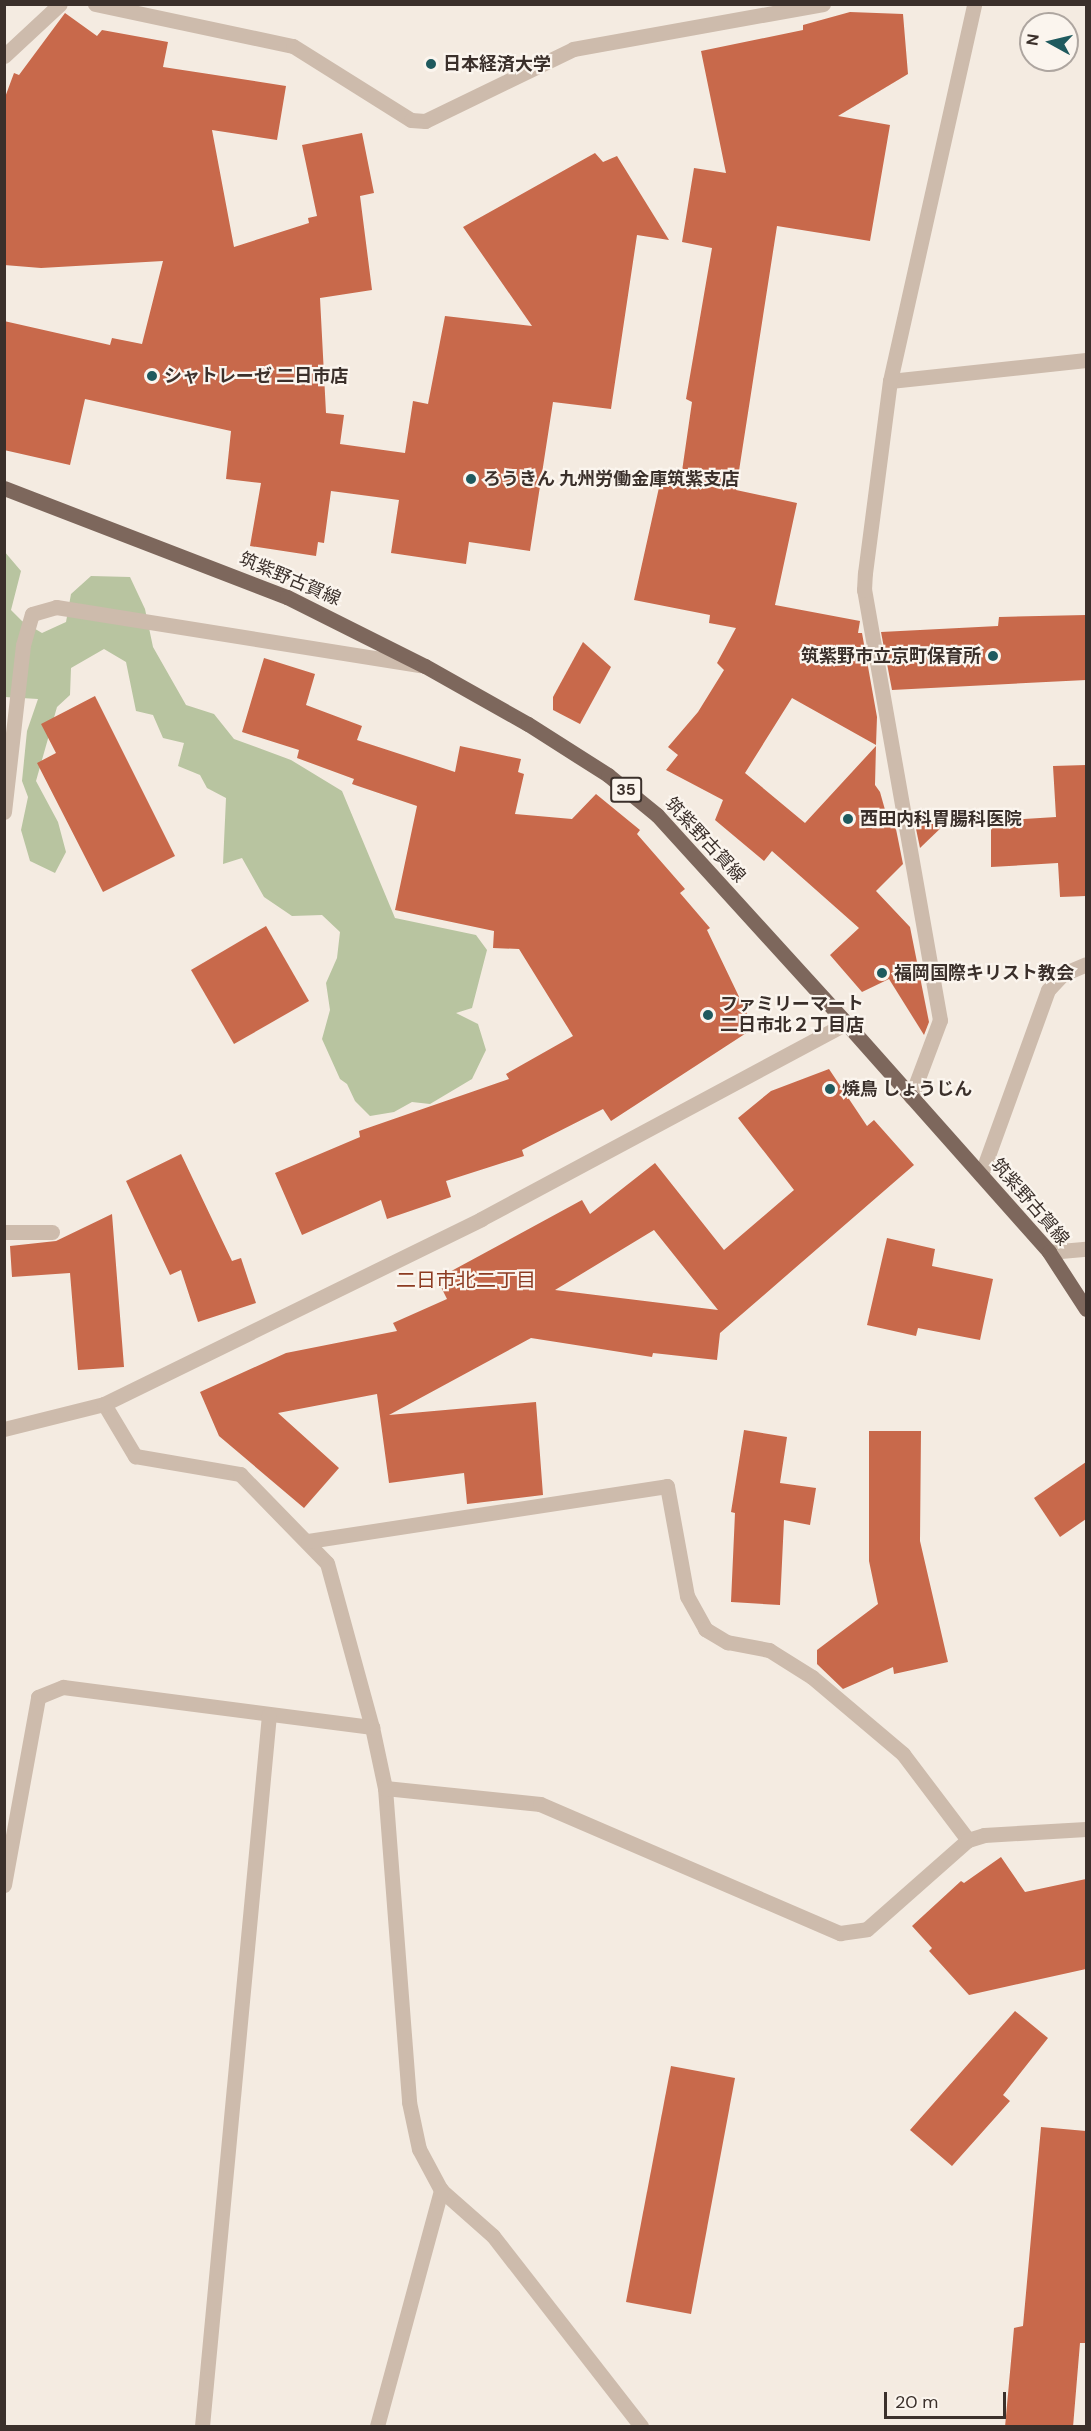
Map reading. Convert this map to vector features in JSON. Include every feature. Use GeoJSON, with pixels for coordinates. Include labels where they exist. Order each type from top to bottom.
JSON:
{"type":"FeatureCollection","features":[{"type":"Feature","properties":{"kind":"main road","name":"筑紫野古賀線"},"geometry":{"type":"LineString","coordinates":[[4,488],[287,597],[425,666],[528,724],[598,769],[657,815],[846,1023],[1048,1252],[1086,1309]]}},
{"type":"Feature","properties":{"kind":"street"},"geometry":{"type":"LineString","coordinates":[[4,56],[60,4]]}},
{"type":"Feature","properties":{"kind":"street"},"geometry":{"type":"LineString","coordinates":[[95,4],[292,46],[411,120],[425,121],[573,49],[823,4]]}},
{"type":"Feature","properties":{"kind":"street"},"geometry":{"type":"LineString","coordinates":[[911,1097],[939,1020],[864,590],[890,381],[974,4]]}},
{"type":"Feature","properties":{"kind":"street"},"geometry":{"type":"LineString","coordinates":[[890,381],[1086,360]]}},
{"type":"Feature","properties":{"kind":"street"},"geometry":{"type":"LineString","coordinates":[[4,812],[22,645],[32,614],[56,607],[425,666]]}},
{"type":"Feature","properties":{"kind":"street"},"geometry":{"type":"LineString","coordinates":[[981,1175],[1048,990],[1063,974],[1086,964]]}},
{"type":"Feature","properties":{"kind":"street"},"geometry":{"type":"LineString","coordinates":[[4,1429],[104,1404],[481,1219],[846,1023]]}},
{"type":"Feature","properties":{"kind":"street"},"geometry":{"type":"LineString","coordinates":[[4,1232],[52,1232]]}},
{"type":"Feature","properties":{"kind":"street"},"geometry":{"type":"LineString","coordinates":[[1048,1252],[1086,1249]]}},
{"type":"Feature","properties":{"kind":"street"},"geometry":{"type":"LineString","coordinates":[[104,1404],[135,1456],[240,1474],[309,1541],[327,1563],[372,1727],[385,1788],[409,2102],[419,2149],[441,2190],[493,2236],[640,2427]]}},
{"type":"Feature","properties":{"kind":"street"},"geometry":{"type":"LineString","coordinates":[[309,1541],[667,1486],[687,1596],[705,1629],[728,1642],[769,1650],[812,1677],[903,1754],[968,1840]]}},
{"type":"Feature","properties":{"kind":"street"},"geometry":{"type":"LineString","coordinates":[[4,1885],[38,1697],[63,1687],[372,1727]]}},
{"type":"Feature","properties":{"kind":"street"},"geometry":{"type":"LineString","coordinates":[[202,2427],[269,1715]]}},
{"type":"Feature","properties":{"kind":"street"},"geometry":{"type":"LineString","coordinates":[[385,1788],[540,1804],[840,1933],[867,1929],[968,1840],[984,1835],[1086,1829]]}},
{"type":"Feature","properties":{"kind":"street"},"geometry":{"type":"LineString","coordinates":[[377,2427],[441,2190]]}},
{"type":"Feature","properties":{"kind":"green space"},"geometry":{"type":"Polygon","coordinates":[[[4,551],[21,571],[11,610],[22,621],[42,633],[66,622],[71,594],[91,576],[130,577],[145,609],[153,647],[186,705],[214,714],[234,739],[291,760],[342,791],[395,918],[476,935],[487,950],[472,1008],[456,1013],[478,1024],[486,1050],[472,1079],[430,1104],[412,1102],[394,1112],[370,1116],[355,1101],[347,1084],[340,1079],[322,1039],[330,1010],[326,983],[337,958],[340,932],[322,915],[292,916],[264,897],[242,858],[223,864],[226,798],[207,788],[200,775],[178,766],[184,743],[163,738],[153,715],[136,711],[126,662],[104,649],[71,668],[70,695],[57,707],[36,781],[58,822],[66,852],[55,873],[30,861],[21,830],[28,797],[22,781],[27,731],[38,699],[5,697],[4,551]]]}},
{"type":"Feature","properties":{"kind":"building"},"geometry":{"type":"Polygon","coordinates":[[[850,12],[903,14],[908,74],[838,116],[890,125],[870,241],[777,226],[736,490],[797,503],[775,605],[860,621],[858,633],[862,633],[877,717],[876,745],[792,698],[745,773],[805,823],[876,746],[875,785],[880,792],[889,824],[895,824],[903,864],[876,891],[910,927],[929,1022],[924,1035],[889,979],[862,992],[830,955],[859,928],[772,851],[764,861],[715,820],[723,800],[666,770],[678,755],[668,747],[698,712],[724,670],[717,663],[736,628],[709,623],[710,615],[634,600],[662,474],[681,478],[692,402],[686,399],[712,248],[682,242],[694,168],[726,173],[701,51],[803,30],[803,25],[850,12]]]}},
{"type":"Feature","properties":{"kind":"building"},"geometry":{"type":"Polygon","coordinates":[[[65,13],[97,36],[102,30],[168,42],[163,67],[286,86],[277,140],[212,130],[234,247],[309,223],[308,218],[317,216],[302,145],[362,133],[374,193],[360,196],[372,290],[320,298],[326,413],[344,415],[340,444],[405,453],[413,401],[428,404],[445,316],[532,326],[463,227],[595,153],[603,162],[617,156],[669,240],[637,235],[611,409],[553,402],[530,551],[469,542],[466,564],[391,553],[399,500],[331,491],[324,543],[318,542],[316,556],[250,546],[261,483],[226,479],[231,431],[85,399],[70,465],[4,450],[4,321],[110,345],[112,338],[142,344],[163,261],[41,268],[4,265],[4,100],[14,73],[19,75],[65,13]]]}},
{"type":"Feature","properties":{"kind":"building","name":"筑紫野市立京町保育所"},"geometry":{"type":"Polygon","coordinates":[[[1086,615],[1086,680],[892,690],[881,632],[998,626],[999,617],[1086,615]]]}},
{"type":"Feature","properties":{"kind":"building"},"geometry":{"type":"Polygon","coordinates":[[[583,642],[611,667],[580,724],[553,710],[553,697],[583,642]]]}},
{"type":"Feature","properties":{"kind":"building"},"geometry":{"type":"Polygon","coordinates":[[[264,658],[315,674],[306,705],[362,726],[357,740],[455,772],[460,746],[521,759],[518,772],[524,774],[515,814],[572,819],[596,794],[640,830],[637,834],[685,889],[680,893],[710,928],[707,930],[754,1028],[611,1121],[603,1109],[522,1150],[524,1156],[446,1181],[451,1197],[387,1219],[381,1200],[302,1235],[275,1173],[360,1137],[359,1131],[509,1079],[506,1074],[573,1036],[519,949],[493,948],[494,931],[395,910],[417,806],[352,784],[354,779],[297,758],[299,750],[242,732],[264,658]]]}},
{"type":"Feature","properties":{"kind":"building"},"geometry":{"type":"Polygon","coordinates":[[[95,696],[175,856],[103,892],[37,763],[56,753],[41,724],[95,696]]]}},
{"type":"Feature","properties":{"kind":"building"},"geometry":{"type":"Polygon","coordinates":[[[1086,765],[1086,896],[1060,897],[1058,863],[991,867],[991,821],[1056,817],[1053,766],[1086,765]]]}},
{"type":"Feature","properties":{"kind":"building"},"geometry":{"type":"Polygon","coordinates":[[[946,823],[920,848],[915,824],[946,823]]]}},
{"type":"Feature","properties":{"kind":"building"},"geometry":{"type":"Polygon","coordinates":[[[266,926],[309,1001],[234,1044],[191,970],[266,926]]]}},
{"type":"Feature","properties":{"kind":"building"},"geometry":{"type":"Polygon","coordinates":[[[829,1069],[867,1126],[874,1120],[914,1165],[720,1333],[717,1360],[653,1353],[652,1357],[531,1338],[389,1415],[536,1402],[543,1495],[467,1504],[464,1473],[389,1483],[377,1394],[278,1413],[339,1468],[304,1508],[219,1436],[200,1392],[286,1353],[397,1331],[393,1323],[447,1299],[439,1283],[446,1280],[444,1275],[582,1200],[590,1214],[655,1163],[724,1250],[794,1190],[738,1118],[771,1091],[829,1069]],[[654,1230],[555,1290],[718,1310],[654,1230]]]}},
{"type":"Feature","properties":{"kind":"building"},"geometry":{"type":"Polygon","coordinates":[[[181,1154],[232,1261],[241,1258],[256,1303],[198,1322],[181,1270],[170,1275],[126,1181],[181,1154]]]}},
{"type":"Feature","properties":{"kind":"building"},"geometry":{"type":"Polygon","coordinates":[[[112,1214],[124,1367],[78,1370],[70,1273],[12,1277],[10,1246],[56,1241],[112,1214]]]}},
{"type":"Feature","properties":{"kind":"building"},"geometry":{"type":"Polygon","coordinates":[[[887,1238],[935,1249],[932,1266],[993,1279],[980,1340],[918,1328],[916,1336],[867,1325],[887,1238]]]}},
{"type":"Feature","properties":{"kind":"building"},"geometry":{"type":"Polygon","coordinates":[[[744,1430],[787,1437],[780,1483],[816,1488],[810,1525],[784,1520],[780,1605],[731,1602],[735,1513],[731,1512],[744,1430]]]}},
{"type":"Feature","properties":{"kind":"building"},"geometry":{"type":"Polygon","coordinates":[[[869,1431],[921,1431],[920,1541],[948,1662],[894,1674],[893,1667],[843,1689],[817,1664],[817,1650],[878,1604],[869,1561],[869,1431]]]}},
{"type":"Feature","properties":{"kind":"building"},"geometry":{"type":"Polygon","coordinates":[[[1086,1462],[1086,1519],[1060,1537],[1034,1498],[1086,1462]]]}},
{"type":"Feature","properties":{"kind":"building"},"geometry":{"type":"Polygon","coordinates":[[[1001,1857],[1025,1892],[1086,1879],[1086,1969],[969,1995],[929,1951],[932,1948],[912,1926],[961,1881],[964,1883],[1001,1857]]]}},
{"type":"Feature","properties":{"kind":"building"},"geometry":{"type":"Polygon","coordinates":[[[1015,2011],[1048,2038],[1003,2095],[1010,2101],[952,2166],[910,2130],[1015,2011]]]}},
{"type":"Feature","properties":{"kind":"building"},"geometry":{"type":"Polygon","coordinates":[[[671,2066],[735,2078],[691,2314],[626,2302],[671,2066]]]}},
{"type":"Feature","properties":{"kind":"building"},"geometry":{"type":"Polygon","coordinates":[[[1041,2127],[1086,2131],[1086,2343],[1080,2343],[1073,2427],[1005,2427],[1014,2328],[1023,2326],[1041,2127]]]}},
{"type":"Feature","properties":{"kind":"place","name":"日本経済大学"},"geometry":{"type":"Point","coordinates":[431,64]}},
{"type":"Feature","properties":{"kind":"place","name":"シャトレーゼ 二日市店"},"geometry":{"type":"Point","coordinates":[152,376]}},
{"type":"Feature","properties":{"kind":"place","name":"ろうきん 九州労働金庫筑紫支店"},"geometry":{"type":"Point","coordinates":[471,479]}},
{"type":"Feature","properties":{"kind":"place","name":"筑紫野市立京町保育所"},"geometry":{"type":"Point","coordinates":[993,656]}},
{"type":"Feature","properties":{"kind":"place","name":"西田内科胃腸科医院"},"geometry":{"type":"Point","coordinates":[848,819]}},
{"type":"Feature","properties":{"kind":"place","name":"福岡国際キリスト教会"},"geometry":{"type":"Point","coordinates":[882,973]}},
{"type":"Feature","properties":{"kind":"place","name":"ファミリーマート 二日市北２丁目店"},"geometry":{"type":"Point","coordinates":[708,1015]}},
{"type":"Feature","properties":{"kind":"place","name":"焼鳥 しょうじん"},"geometry":{"type":"Point","coordinates":[830,1089]}},
{"type":"Feature","properties":{"kind":"district","name":"二日市北二丁目"},"geometry":{"type":"Point","coordinates":[466,1280]}}]}
